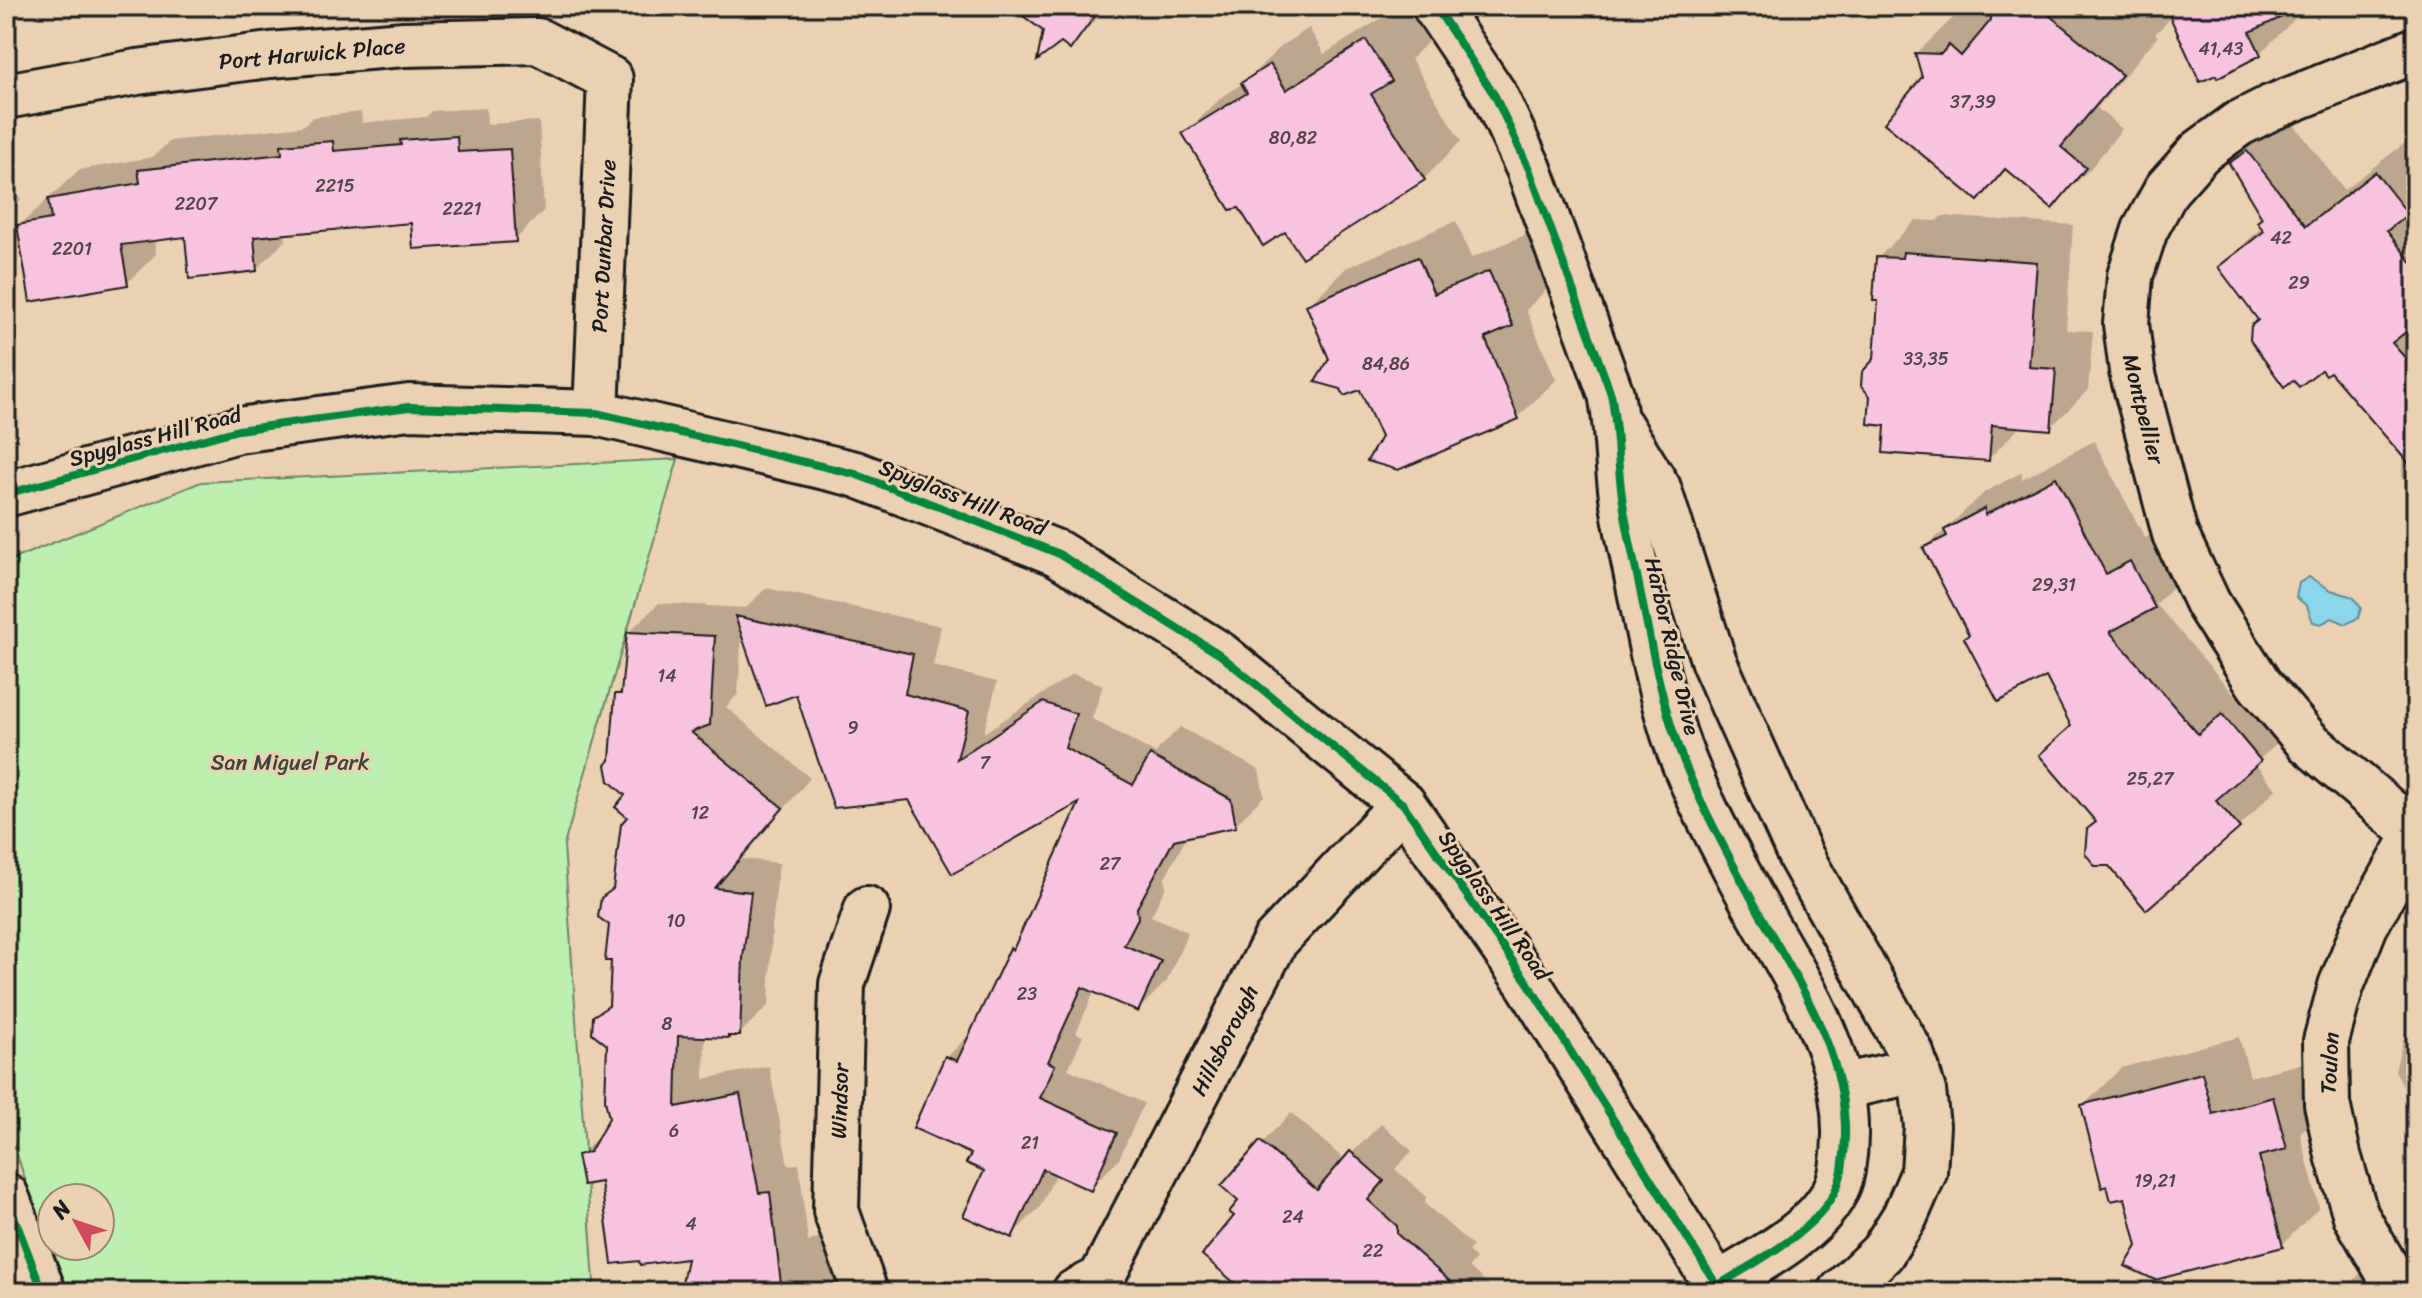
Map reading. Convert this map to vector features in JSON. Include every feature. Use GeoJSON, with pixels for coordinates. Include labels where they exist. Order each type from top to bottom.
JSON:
{"type":"FeatureCollection","features":[{"type":"Feature","properties":{"kind":"street","name":"Harbor Ridge Drive"},"geometry":{"type":"LineString","coordinates":[[1435,6],[1495,96],[1529,169],[1611,394],[1617,421],[1622,496],[1628,528],[1660,684],[1679,749],[1705,811],[1814,1008],[1833,1052],[1841,1087],[1846,1128],[1842,1174],[1829,1201],[1812,1223],[1719,1289]]}},
{"type":"Feature","properties":{"kind":"street","name":"Port Harwick Place"},"geometry":{"type":"LineString","coordinates":[[6,96],[181,66],[404,44],[538,41],[610,79]]}},
{"type":"Feature","properties":{"kind":"street","name":"Montpellier"},"geometry":{"type":"LineString","coordinates":[[2416,50],[2270,108],[2238,124],[2200,152],[2167,189],[2145,230],[2130,276],[2126,324],[2132,371],[2175,534],[2208,604],[2259,684],[2308,742],[2416,834]]}},
{"type":"Feature","properties":{"kind":"street","name":"Port Dunbar Drive"},"geometry":{"type":"LineString","coordinates":[[596,413],[610,79]]}},
{"type":"Feature","properties":{"kind":"street","name":"Spyglass Hill Road"},"geometry":{"type":"LineString","coordinates":[[6,494],[253,428],[409,407],[596,413],[855,474],[1057,553],[1219,654],[1403,804],[1528,983],[1719,1289]]}},
{"type":"Feature","properties":{"kind":"street","name":"Harbor Ridge Drive"},"geometry":{"type":"LineString","coordinates":[[1617,421],[1658,488],[1714,662],[1801,857],[1911,1053],[1923,1091],[1927,1126],[1924,1172],[1905,1216],[1882,1253],[1841,1292]]}},
{"type":"Feature","properties":{"kind":"street","name":"Hillsborough"},"geometry":{"type":"LineString","coordinates":[[1097,1288],[1275,941],[1403,804]]}},
{"type":"Feature","properties":{"kind":"street","name":"Toulon"},"geometry":{"type":"LineString","coordinates":[[2406,1292],[2386,1268],[2356,1216],[2327,1104],[2326,1041],[2341,986],[2359,940],[2416,834]]}},
{"type":"Feature","properties":{"kind":"street","name":"Windsor"},"geometry":{"type":"LineString","coordinates":[[865,1292],[836,1211],[842,984],[867,909]]}},
{"type":"Feature","properties":{"kind":"street"},"geometry":{"type":"LineString","coordinates":[[1841,1087],[1917,1070]]}},
{"type":"Feature","properties":{"kind":"street"},"geometry":{"type":"LineString","coordinates":[[6,1196],[43,1292]]}},
{"type":"Feature","properties":{"kind":"green space","name":"San Miguel Park"},"geometry":{"type":"Polygon","coordinates":[[[678,459],[564,845],[594,1282],[587,1292],[62,1292],[52,1262],[116,1262],[116,1182],[36,1182],[36,1213],[6,1121],[6,562],[201,482],[678,459]]]}},
{"type":"Feature","properties":{"kind":"water"},"geometry":{"type":"Polygon","coordinates":[[[2309,577],[2331,590],[2353,597],[2361,608],[2358,618],[2346,624],[2332,618],[2321,624],[2313,622],[2307,606],[2296,597],[2299,583],[2309,577]]]}},
{"type":"Feature","properties":{"kind":"building"},"geometry":{"type":"Polygon","coordinates":[[[1010,6],[1102,6],[1070,50],[1061,43],[1037,61],[1043,31],[1010,6]]]}},
{"type":"Feature","properties":{"kind":"building"},"geometry":{"type":"Polygon","coordinates":[[[1990,6],[2038,6],[2122,75],[2061,147],[2086,168],[2052,209],[2005,169],[1978,201],[1884,123],[1922,77],[1915,53],[1941,54],[1949,45],[1961,56],[1991,20],[1990,6]]]}},
{"type":"Feature","properties":{"kind":"building"},"geometry":{"type":"Polygon","coordinates":[[[2165,6],[2305,6],[2250,32],[2261,55],[2217,78],[2216,75],[2200,82],[2165,6]]]}},
{"type":"Feature","properties":{"kind":"building"},"geometry":{"type":"Polygon","coordinates":[[[1366,40],[1392,81],[1371,94],[1425,180],[1302,258],[1285,232],[1263,246],[1239,208],[1230,210],[1182,133],[1247,93],[1241,83],[1270,64],[1286,90],[1366,40]]]}},
{"type":"Feature","properties":{"kind":"building"},"geometry":{"type":"Polygon","coordinates":[[[457,136],[458,152],[510,149],[516,242],[413,249],[411,223],[254,237],[257,271],[189,279],[185,237],[121,245],[128,285],[30,302],[17,225],[51,219],[48,199],[140,183],[138,170],[282,154],[281,145],[333,141],[334,151],[401,145],[400,140],[457,136]]]}},
{"type":"Feature","properties":{"kind":"building"},"geometry":{"type":"Polygon","coordinates":[[[2247,151],[2306,226],[2375,172],[2408,214],[2387,231],[2416,268],[2416,324],[2392,343],[2416,370],[2416,472],[2330,372],[2325,375],[2321,370],[2299,387],[2293,380],[2284,387],[2250,340],[2251,326],[2258,320],[2218,267],[2264,231],[2257,222],[2262,218],[2229,163],[2247,151]]]}},
{"type":"Feature","properties":{"kind":"building"},"geometry":{"type":"Polygon","coordinates":[[[1903,252],[2037,262],[2029,367],[2056,369],[2051,430],[1992,425],[1989,461],[1883,453],[1885,426],[1868,424],[1870,396],[1861,386],[1862,372],[1874,359],[1878,301],[1873,301],[1876,257],[1902,258],[1903,252]]]}},
{"type":"Feature","properties":{"kind":"building"},"geometry":{"type":"Polygon","coordinates":[[[1418,257],[1434,294],[1489,271],[1513,326],[1485,338],[1519,419],[1398,470],[1367,461],[1381,437],[1360,390],[1344,396],[1341,389],[1315,382],[1329,359],[1306,305],[1418,257]]]}},
{"type":"Feature","properties":{"kind":"building"},"geometry":{"type":"Polygon","coordinates":[[[2056,477],[2106,574],[2130,561],[2155,608],[2110,632],[2198,734],[2222,714],[2261,761],[2216,800],[2240,828],[2146,910],[2109,866],[2095,866],[2085,853],[2087,829],[2096,822],[2039,755],[2071,726],[2046,677],[1998,702],[1964,638],[1969,635],[1923,548],[1947,536],[1944,530],[1985,508],[1985,515],[2056,477]]]}},
{"type":"Feature","properties":{"kind":"building"},"geometry":{"type":"Polygon","coordinates":[[[735,616],[913,654],[905,694],[969,711],[957,759],[1043,702],[1076,714],[1065,748],[1133,785],[1150,755],[1231,799],[1236,827],[1174,840],[1137,908],[1138,918],[1124,945],[1161,961],[1138,1012],[1082,987],[1048,1062],[1055,1065],[1040,1098],[1117,1133],[1091,1191],[1043,1169],[1012,1238],[963,1216],[984,1171],[966,1163],[971,1154],[913,1128],[945,1056],[957,1061],[1010,948],[1013,950],[1079,803],[952,874],[909,800],[834,808],[796,695],[766,706],[735,616]]]}},
{"type":"Feature","properties":{"kind":"building"},"geometry":{"type":"Polygon","coordinates":[[[627,632],[715,636],[710,725],[691,732],[783,808],[715,888],[751,892],[743,958],[740,1036],[678,1036],[676,1107],[740,1094],[759,1193],[770,1192],[782,1292],[680,1292],[687,1259],[640,1265],[639,1261],[612,1264],[601,1182],[583,1185],[577,1155],[590,1152],[609,1118],[605,1100],[607,1045],[592,1033],[593,1016],[609,1006],[611,961],[605,961],[609,925],[598,917],[601,898],[613,889],[621,824],[627,817],[615,807],[625,795],[609,781],[606,765],[610,760],[615,694],[621,694],[627,632]]]}},
{"type":"Feature","properties":{"kind":"building"},"geometry":{"type":"Polygon","coordinates":[[[2202,1073],[2213,1114],[2273,1097],[2287,1149],[2259,1156],[2283,1247],[2155,1280],[2125,1266],[2137,1246],[2125,1198],[2111,1201],[2107,1186],[2102,1188],[2081,1105],[2202,1073]]]}},
{"type":"Feature","properties":{"kind":"building"},"geometry":{"type":"Polygon","coordinates":[[[1260,1141],[1317,1190],[1350,1151],[1384,1181],[1368,1200],[1397,1226],[1397,1234],[1462,1292],[1245,1292],[1202,1255],[1234,1216],[1229,1212],[1238,1201],[1221,1186],[1260,1141]]]}},
{"type":"Feature","properties":{"kind":"cycle path"},"geometry":{"type":"LineString","coordinates":[[1435,6],[1495,96],[1529,169],[1611,394],[1628,530],[1656,668],[1679,749],[1722,842],[1821,1027],[1842,1095],[1845,1131],[1842,1170],[1836,1190],[1825,1208],[1810,1224],[1773,1252],[1717,1286]]}},
{"type":"Feature","properties":{"kind":"cycle path"},"geometry":{"type":"LineString","coordinates":[[6,494],[238,430],[409,407],[596,413],[855,474],[1057,553],[1219,654],[1403,804],[1528,983],[1721,1292]]}},
{"type":"Feature","properties":{"kind":"cycle path"},"geometry":{"type":"LineString","coordinates":[[6,1196],[43,1292]]}}]}
